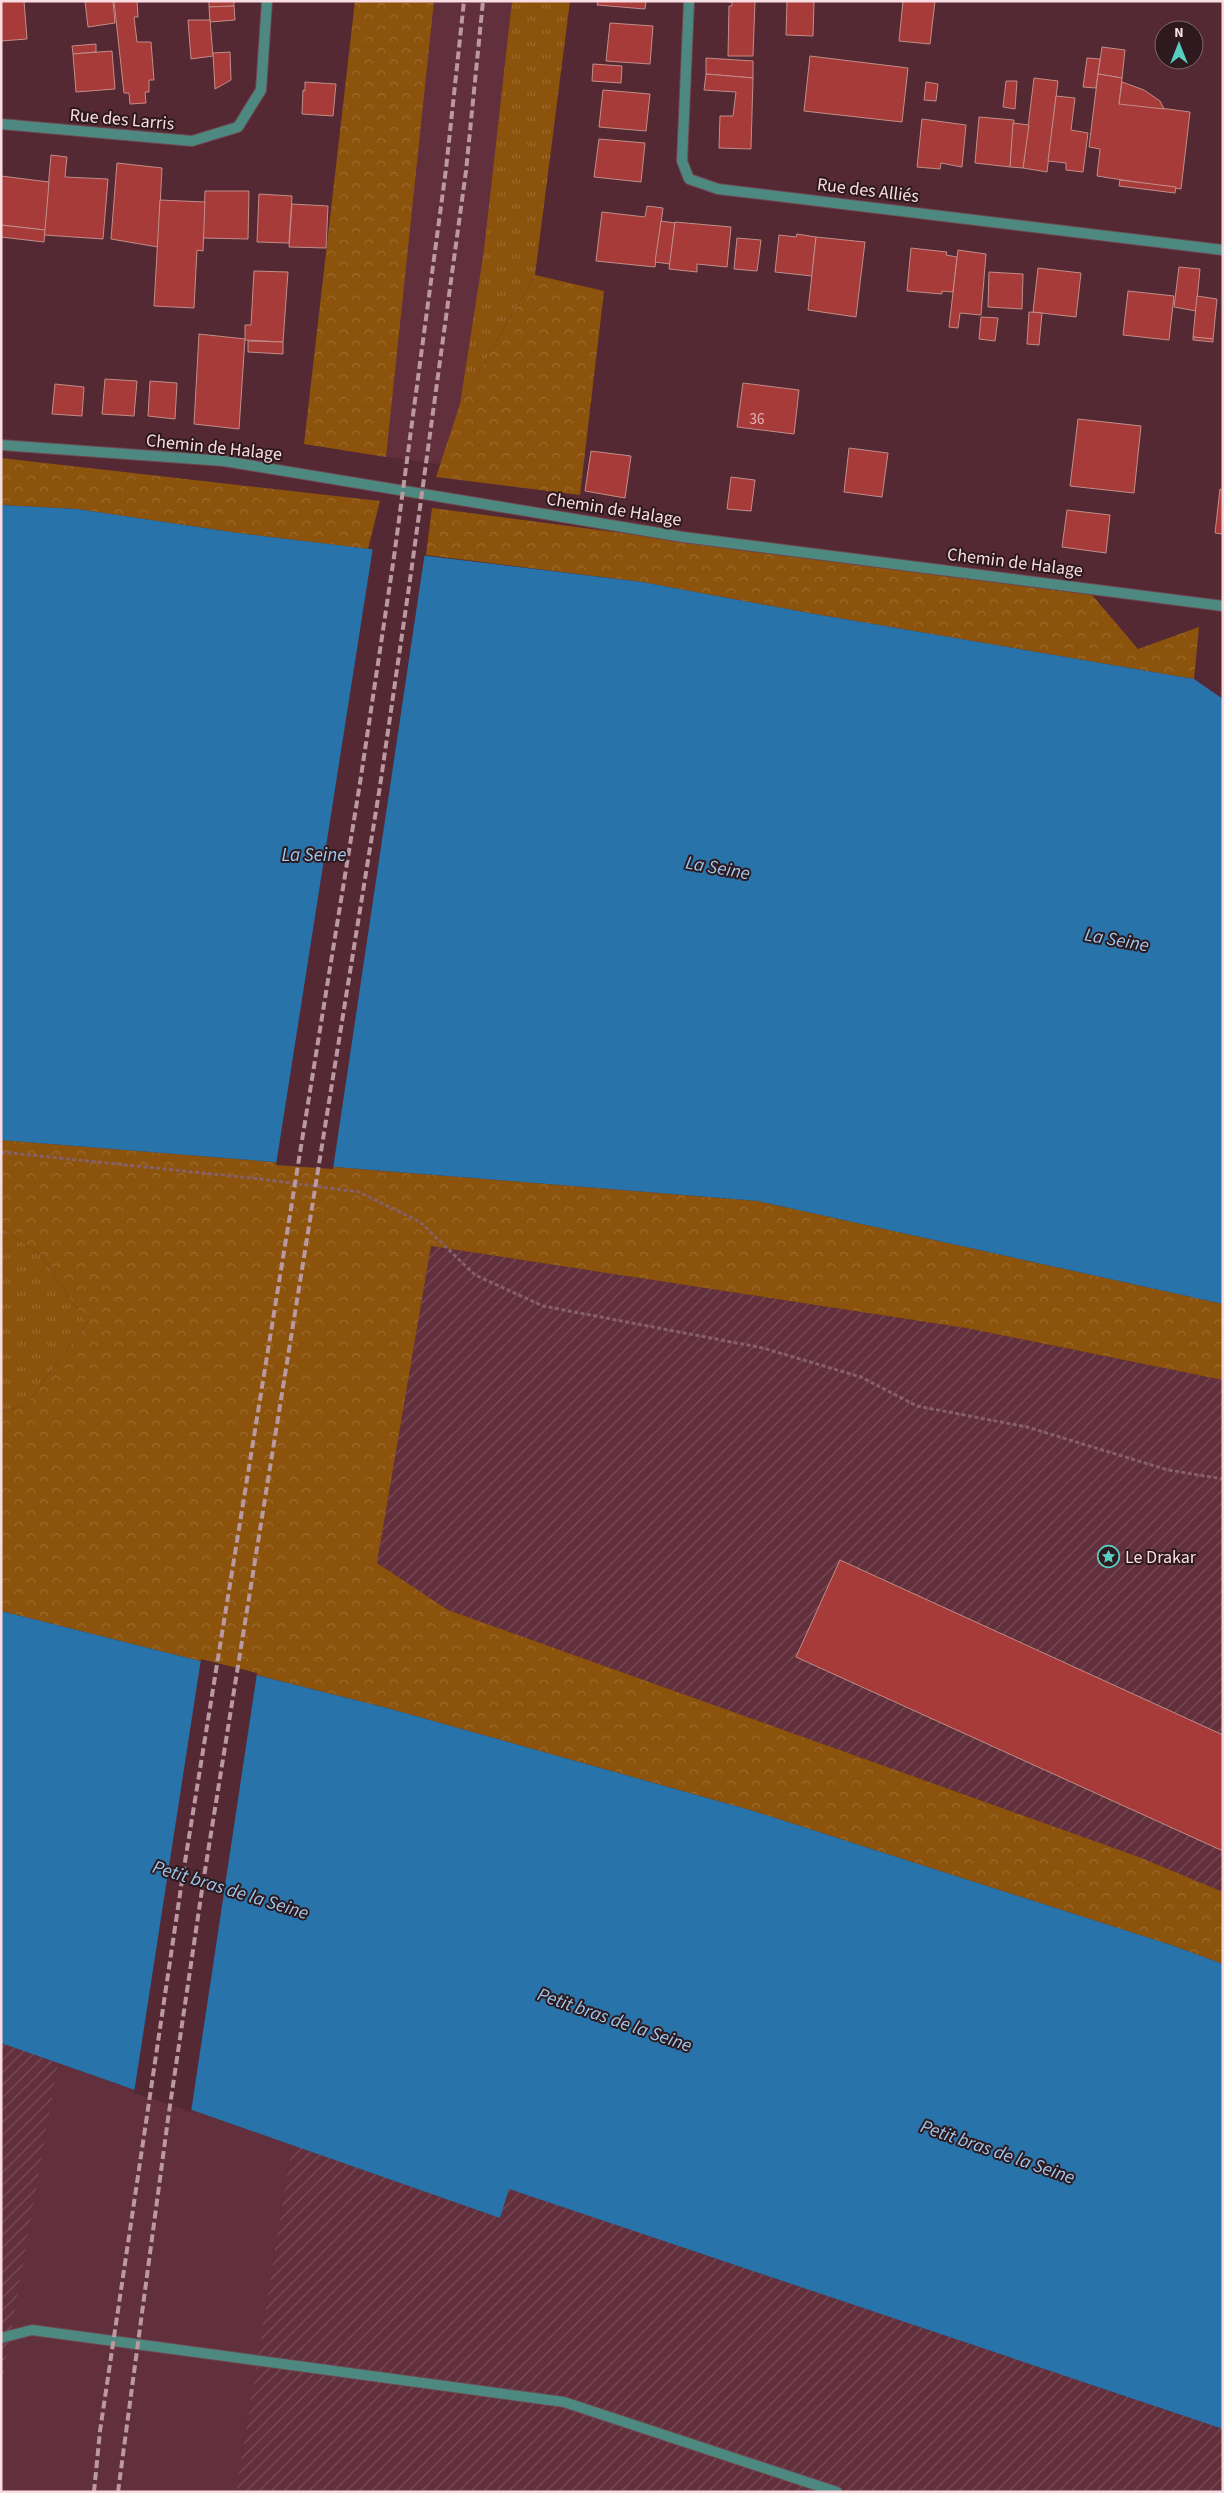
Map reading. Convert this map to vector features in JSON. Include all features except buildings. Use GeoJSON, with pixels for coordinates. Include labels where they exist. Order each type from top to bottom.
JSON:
{"type":"FeatureCollection","features":[{"type":"Feature","properties":{"kind":"street","name":"Rue des Larris"},"geometry":{"type":"LineString","coordinates":[[1,124],[192,141],[238,128],[262,90],[267,1]]}},
{"type":"Feature","properties":{"kind":"street","name":"Rue des Alliés"},"geometry":{"type":"LineString","coordinates":[[689,1],[682,161],[690,179],[718,189],[1223,250]]}},
{"type":"Feature","properties":{"kind":"street","name":"Chemin de Halage"},"geometry":{"type":"LineString","coordinates":[[1,445],[224,461],[683,537],[1223,606]]}},
{"type":"Feature","properties":{"kind":"street"},"geometry":{"type":"LineString","coordinates":[[1,2338],[32,2330],[564,2402],[837,2492]]}},
{"type":"Feature","properties":{"kind":"path"},"geometry":{"type":"LineString","coordinates":[[1,1152],[359,1192],[420,1222],[475,1275],[543,1306],[763,1348],[861,1377],[917,1406],[1027,1427],[1168,1470],[1223,1479]]}},
{"type":"Feature","properties":{"kind":"shaded area"},"geometry":{"type":"Polygon","coordinates":[[[413,1],[540,1],[482,470],[344,451],[408,73],[413,1]]]}},
{"type":"Feature","properties":{"kind":"shaded area"},"geometry":{"type":"Polygon","coordinates":[[[431,1246],[966,1328],[1223,1380],[1223,1892],[1139,1857],[448,1610],[377,1563],[431,1246]]]}},
{"type":"Feature","properties":{"kind":"shaded area"},"geometry":{"type":"Polygon","coordinates":[[[1,2043],[58,2063],[1,2389],[1,2043]]]}},
{"type":"Feature","properties":{"kind":"shaded area"},"geometry":{"type":"Polygon","coordinates":[[[58,2063],[292,2145],[236,2492],[1,2492],[1,2389],[58,2063]]]}},
{"type":"Feature","properties":{"kind":"shaded area"},"geometry":{"type":"Polygon","coordinates":[[[292,2145],[500,2218],[509,2189],[1223,2429],[1223,2492],[236,2492],[292,2145]]]}},
{"type":"Feature","properties":{"kind":"green space"},"geometry":{"type":"Polygon","coordinates":[[[355,1],[434,1],[386,457],[304,444],[355,1]]]}},
{"type":"Feature","properties":{"kind":"green space"},"geometry":{"type":"Polygon","coordinates":[[[512,1],[570,1],[535,275],[460,404],[484,250],[512,1]]]}},
{"type":"Feature","properties":{"kind":"green space"},"geometry":{"type":"Polygon","coordinates":[[[535,275],[604,291],[580,495],[436,477],[460,404],[535,275]]]}},
{"type":"Feature","properties":{"kind":"green space"},"geometry":{"type":"Polygon","coordinates":[[[1,458],[380,501],[368,549],[238,533],[77,509],[1,505],[1,458]]]}},
{"type":"Feature","properties":{"kind":"green space"},"geometry":{"type":"Polygon","coordinates":[[[432,508],[1092,595],[1138,649],[1199,627],[1194,679],[809,613],[642,582],[426,555],[432,508]]]}},
{"type":"Feature","properties":{"kind":"green space"},"geometry":{"type":"Polygon","coordinates":[[[1,1140],[758,1201],[1223,1304],[1223,1380],[966,1328],[431,1246],[377,1563],[448,1610],[1139,1857],[1223,1892],[1223,1964],[1171,1945],[750,1810],[387,1708],[1,1611],[1,1412],[26,1405],[87,1323],[41,1255],[1,1227],[1,1140]]]}},
{"type":"Feature","properties":{"kind":"green space"},"geometry":{"type":"Polygon","coordinates":[[[1,1227],[41,1255],[87,1323],[26,1405],[1,1412],[1,1227]]]}},
{"type":"Feature","properties":{"kind":"water","name":"La Seine"},"geometry":{"type":"Polygon","coordinates":[[[1,505],[77,509],[238,533],[642,582],[809,613],[1194,679],[1223,699],[1223,1304],[758,1201],[1,1140],[1,505]]]}},
{"type":"Feature","properties":{"kind":"water","name":"Petit bras de la Seine"},"geometry":{"type":"Polygon","coordinates":[[[1,1611],[387,1708],[750,1810],[1171,1945],[1223,1964],[1223,2429],[509,2189],[500,2218],[1,2043],[1,1611]]]}},
{"type":"Feature","properties":{"kind":"pier"},"geometry":{"type":"Polygon","coordinates":[[[373,547],[425,552],[333,1169],[276,1165],[373,547]]]}},
{"type":"Feature","properties":{"kind":"pier"},"geometry":{"type":"Polygon","coordinates":[[[201,1659],[257,1673],[191,2112],[134,2093],[201,1659]]]}},
{"type":"Feature","properties":{"kind":"railway"},"geometry":{"type":"LineString","coordinates":[[94,2492],[100,2431],[183,1874],[360,783],[394,557],[446,169],[464,1]]}},
{"type":"Feature","properties":{"kind":"railway"},"geometry":{"type":"LineString","coordinates":[[118,2492],[168,2119],[203,1883],[380,786],[466,171],[483,1]]}},
{"type":"Feature","properties":{"kind":"place","name":"Le Drakar"},"geometry":{"type":"Point","coordinates":[1109,1557]}}]}
